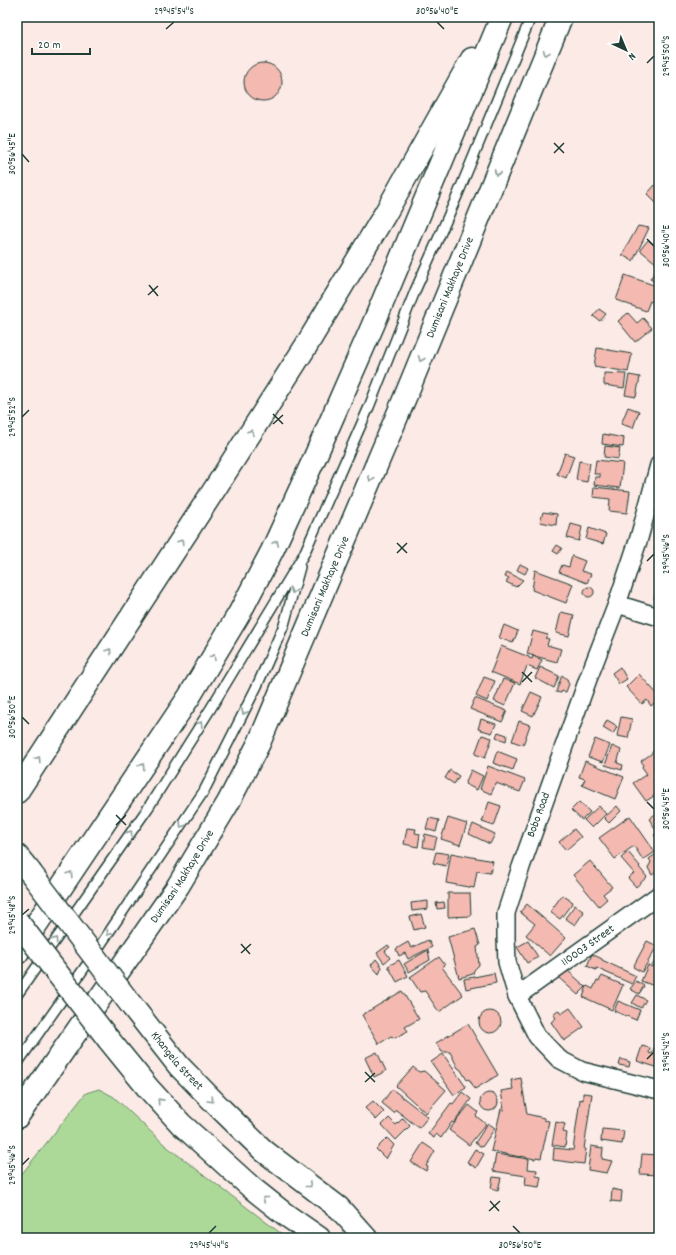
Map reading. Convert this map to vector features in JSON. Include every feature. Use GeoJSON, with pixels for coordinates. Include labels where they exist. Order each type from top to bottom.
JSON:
{"type":"FeatureCollection","features":[{"type":"Feature","properties":{"kind":"main road"},"geometry":{"type":"LineString","coordinates":[[17,792],[306,346],[385,214],[495,17]]}},
{"type":"Feature","properties":{"kind":"main road"},"geometry":{"type":"LineString","coordinates":[[17,953],[189,697],[239,614],[268,558],[315,457],[373,326],[502,17]]}},
{"type":"Feature","properties":{"kind":"main road","name":"Dumisani Makhaye Drive"},"geometry":{"type":"LineString","coordinates":[[17,1117],[178,886],[228,803],[259,743],[406,395],[561,17]]}},
{"type":"Feature","properties":{"kind":"main road","name":"Khangela Street"},"geometry":{"type":"LineString","coordinates":[[24,864],[179,1066],[264,1151],[339,1208],[366,1238]]}},
{"type":"Feature","properties":{"kind":"main road"},"geometry":{"type":"LineString","coordinates":[[17,921],[109,1040],[148,1088],[181,1124],[252,1188],[286,1215],[319,1238]]}},
{"type":"Feature","properties":{"kind":"main road"},"geometry":{"type":"LineString","coordinates":[[17,1128],[57,1060]]}},
{"type":"Feature","properties":{"kind":"street","name":"Bobo Road"},"geometry":{"type":"LineString","coordinates":[[659,465],[639,538],[617,604],[588,679],[523,860],[506,913],[507,962],[517,996],[537,1036],[559,1059],[582,1071],[659,1090]]}},
{"type":"Feature","properties":{"kind":"street"},"geometry":{"type":"LineString","coordinates":[[617,604],[659,617]]}},
{"type":"Feature","properties":{"kind":"street","name":"110003 Street"},"geometry":{"type":"LineString","coordinates":[[517,996],[659,895]]}},
{"type":"Feature","properties":{"kind":"lane"},"geometry":{"type":"LineString","coordinates":[[17,995],[148,808],[304,554],[368,407],[415,291],[458,194],[531,17]]}},
{"type":"Feature","properties":{"kind":"lane"},"geometry":{"type":"LineString","coordinates":[[17,1064],[106,938],[204,791],[257,686],[284,625],[304,554]]}},
{"type":"Feature","properties":{"kind":"green space"},"geometry":{"type":"Polygon","coordinates":[[[99,1089],[114,1097],[166,1146],[287,1238],[17,1238],[17,1180],[86,1093],[99,1089]]]}},
{"type":"Feature","properties":{"kind":"building"},"geometry":{"type":"Polygon","coordinates":[[[259,63],[267,63],[277,68],[281,75],[281,89],[277,96],[267,101],[259,101],[249,96],[247,93],[244,86],[244,78],[249,68],[252,66],[259,63]]]}},
{"type":"Feature","properties":{"kind":"building"},"geometry":{"type":"Polygon","coordinates":[[[655,185],[659,189],[659,206],[647,194],[655,185]]]}},
{"type":"Feature","properties":{"kind":"building"},"geometry":{"type":"Polygon","coordinates":[[[638,226],[649,228],[633,261],[622,255],[638,226]]]}},
{"type":"Feature","properties":{"kind":"building"},"geometry":{"type":"Polygon","coordinates":[[[648,240],[659,249],[659,261],[657,264],[640,250],[648,240]]]}},
{"type":"Feature","properties":{"kind":"building"},"geometry":{"type":"Polygon","coordinates":[[[656,270],[659,272],[659,284],[650,279],[656,270]]]}},
{"type":"Feature","properties":{"kind":"building"},"geometry":{"type":"Polygon","coordinates":[[[625,275],[659,287],[659,293],[655,303],[650,301],[646,311],[616,300],[625,275]]]}},
{"type":"Feature","properties":{"kind":"building"},"geometry":{"type":"Polygon","coordinates":[[[599,309],[606,314],[600,321],[593,316],[599,309]]]}},
{"type":"Feature","properties":{"kind":"building"},"geometry":{"type":"Polygon","coordinates":[[[628,313],[637,323],[643,318],[652,328],[635,342],[618,321],[628,313]]]}},
{"type":"Feature","properties":{"kind":"building"},"geometry":{"type":"Polygon","coordinates":[[[597,348],[632,354],[628,372],[594,366],[597,348]]]}},
{"type":"Feature","properties":{"kind":"building"},"geometry":{"type":"Polygon","coordinates":[[[604,373],[626,374],[624,388],[604,385],[604,373]]]}},
{"type":"Feature","properties":{"kind":"building"},"geometry":{"type":"Polygon","coordinates":[[[629,375],[640,377],[636,397],[625,395],[629,375]]]}},
{"type":"Feature","properties":{"kind":"building"},"geometry":{"type":"Polygon","coordinates":[[[628,407],[639,411],[633,428],[621,424],[628,407]]]}},
{"type":"Feature","properties":{"kind":"building"},"geometry":{"type":"Polygon","coordinates":[[[603,434],[624,438],[623,447],[602,444],[603,434]]]}},
{"type":"Feature","properties":{"kind":"building"},"geometry":{"type":"Polygon","coordinates":[[[605,446],[620,448],[618,459],[604,457],[605,446]]]}},
{"type":"Feature","properties":{"kind":"building"},"geometry":{"type":"Polygon","coordinates":[[[565,453],[574,456],[566,478],[557,474],[565,453]]]}},
{"type":"Feature","properties":{"kind":"building"},"geometry":{"type":"Polygon","coordinates":[[[596,460],[623,463],[620,488],[594,485],[595,477],[600,477],[600,474],[594,474],[596,460]]]}},
{"type":"Feature","properties":{"kind":"building"},"geometry":{"type":"Polygon","coordinates":[[[579,461],[590,463],[587,482],[576,480],[579,461]]]}},
{"type":"Feature","properties":{"kind":"building"},"geometry":{"type":"Polygon","coordinates":[[[594,487],[630,491],[627,513],[609,511],[610,499],[593,497],[594,487]]]}},
{"type":"Feature","properties":{"kind":"building"},"geometry":{"type":"Polygon","coordinates":[[[543,512],[557,514],[556,525],[540,522],[543,512]]]}},
{"type":"Feature","properties":{"kind":"building"},"geometry":{"type":"Polygon","coordinates":[[[571,524],[582,527],[579,541],[567,538],[571,524]]]}},
{"type":"Feature","properties":{"kind":"building"},"geometry":{"type":"Polygon","coordinates":[[[589,528],[606,534],[603,544],[586,539],[589,528]]]}},
{"type":"Feature","properties":{"kind":"building"},"geometry":{"type":"Polygon","coordinates":[[[557,545],[562,548],[558,554],[553,551],[557,545]]]}},
{"type":"Feature","properties":{"kind":"building"},"geometry":{"type":"Polygon","coordinates":[[[572,556],[585,561],[581,571],[591,574],[587,583],[559,572],[562,565],[569,567],[572,556]]]}},
{"type":"Feature","properties":{"kind":"building"},"geometry":{"type":"Polygon","coordinates":[[[520,564],[528,568],[525,574],[517,570],[520,564]]]}},
{"type":"Feature","properties":{"kind":"building"},"geometry":{"type":"Polygon","coordinates":[[[535,570],[573,584],[566,603],[532,590],[535,570]]]}},
{"type":"Feature","properties":{"kind":"building"},"geometry":{"type":"Polygon","coordinates":[[[507,572],[523,580],[516,587],[506,582],[509,578],[505,577],[507,572]]]}},
{"type":"Feature","properties":{"kind":"building"},"geometry":{"type":"Polygon","coordinates":[[[657,580],[659,581],[659,600],[654,599],[657,580]]]}},
{"type":"Feature","properties":{"kind":"building"},"geometry":{"type":"Polygon","coordinates":[[[587,587],[591,587],[593,588],[593,596],[587,597],[584,594],[584,590],[587,587]]]}},
{"type":"Feature","properties":{"kind":"building"},"geometry":{"type":"Polygon","coordinates":[[[561,612],[574,615],[569,636],[556,633],[561,612]]]}},
{"type":"Feature","properties":{"kind":"building"},"geometry":{"type":"Polygon","coordinates":[[[504,625],[518,631],[513,643],[499,638],[504,625]]]}},
{"type":"Feature","properties":{"kind":"building"},"geometry":{"type":"Polygon","coordinates":[[[533,631],[548,635],[545,638],[549,639],[547,645],[561,649],[557,662],[527,654],[533,631]]]}},
{"type":"Feature","properties":{"kind":"building"},"geometry":{"type":"Polygon","coordinates":[[[501,646],[529,658],[532,659],[533,656],[542,660],[537,670],[527,666],[520,684],[491,672],[501,646]]]}},
{"type":"Feature","properties":{"kind":"building"},"geometry":{"type":"Polygon","coordinates":[[[540,667],[559,676],[554,688],[535,678],[540,667]]]}},
{"type":"Feature","properties":{"kind":"building"},"geometry":{"type":"Polygon","coordinates":[[[620,667],[627,679],[619,684],[612,673],[620,667]]]}},
{"type":"Feature","properties":{"kind":"building"},"geometry":{"type":"Polygon","coordinates":[[[639,674],[659,696],[659,699],[651,706],[647,700],[642,704],[626,687],[639,674]]]}},
{"type":"Feature","properties":{"kind":"building"},"geometry":{"type":"Polygon","coordinates":[[[562,675],[568,680],[567,681],[569,684],[566,692],[556,692],[562,675]]]}},
{"type":"Feature","properties":{"kind":"building"},"geometry":{"type":"Polygon","coordinates":[[[484,677],[495,681],[487,701],[476,696],[484,677]]]}},
{"type":"Feature","properties":{"kind":"building"},"geometry":{"type":"Polygon","coordinates":[[[503,679],[515,683],[505,706],[494,701],[503,679]]]}},
{"type":"Feature","properties":{"kind":"building"},"geometry":{"type":"Polygon","coordinates":[[[531,692],[542,697],[533,716],[522,711],[531,692]]]}},
{"type":"Feature","properties":{"kind":"building"},"geometry":{"type":"Polygon","coordinates":[[[475,698],[507,711],[502,722],[470,709],[475,698]]]}},
{"type":"Feature","properties":{"kind":"building"},"geometry":{"type":"Polygon","coordinates":[[[621,717],[632,719],[628,738],[617,736],[621,717]]]}},
{"type":"Feature","properties":{"kind":"building"},"geometry":{"type":"Polygon","coordinates":[[[481,719],[496,724],[492,733],[478,729],[481,719]]]}},
{"type":"Feature","properties":{"kind":"building"},"geometry":{"type":"Polygon","coordinates":[[[607,720],[617,727],[613,734],[603,728],[607,720]]]}},
{"type":"Feature","properties":{"kind":"building"},"geometry":{"type":"Polygon","coordinates":[[[519,721],[530,725],[523,745],[512,741],[519,721]]]}},
{"type":"Feature","properties":{"kind":"building"},"geometry":{"type":"Polygon","coordinates":[[[498,732],[507,735],[506,741],[496,737],[498,732]]]}},
{"type":"Feature","properties":{"kind":"building"},"geometry":{"type":"Polygon","coordinates":[[[482,735],[492,738],[485,758],[475,754],[482,735]]]}},
{"type":"Feature","properties":{"kind":"building"},"geometry":{"type":"Polygon","coordinates":[[[595,739],[610,745],[603,762],[588,757],[595,739]]]}},
{"type":"Feature","properties":{"kind":"building"},"geometry":{"type":"Polygon","coordinates":[[[658,744],[659,771],[657,772],[659,774],[659,793],[646,801],[633,783],[647,774],[642,767],[643,764],[641,761],[651,754],[658,744]]]}},
{"type":"Feature","properties":{"kind":"building"},"geometry":{"type":"Polygon","coordinates":[[[612,746],[621,750],[617,763],[623,765],[622,770],[605,765],[612,746]]]}},
{"type":"Feature","properties":{"kind":"building"},"geometry":{"type":"Polygon","coordinates":[[[497,751],[517,759],[513,770],[493,763],[497,751]]]}},
{"type":"Feature","properties":{"kind":"building"},"geometry":{"type":"Polygon","coordinates":[[[585,761],[624,777],[615,799],[582,785],[585,779],[579,777],[585,761]]]}},
{"type":"Feature","properties":{"kind":"building"},"geometry":{"type":"Polygon","coordinates":[[[488,766],[525,780],[520,792],[496,783],[491,794],[480,789],[488,766]]]}},
{"type":"Feature","properties":{"kind":"building"},"geometry":{"type":"Polygon","coordinates":[[[450,770],[459,776],[454,784],[445,778],[450,770]]]}},
{"type":"Feature","properties":{"kind":"building"},"geometry":{"type":"Polygon","coordinates":[[[471,770],[483,776],[477,790],[465,784],[471,770]]]}},
{"type":"Feature","properties":{"kind":"building"},"geometry":{"type":"Polygon","coordinates":[[[489,802],[501,806],[494,826],[482,822],[489,802]]]}},
{"type":"Feature","properties":{"kind":"building"},"geometry":{"type":"Polygon","coordinates":[[[579,802],[590,812],[582,820],[571,810],[579,802]]]}},
{"type":"Feature","properties":{"kind":"building"},"geometry":{"type":"Polygon","coordinates":[[[599,806],[606,814],[592,828],[584,820],[599,806]]]}},
{"type":"Feature","properties":{"kind":"building"},"geometry":{"type":"Polygon","coordinates":[[[617,806],[621,811],[609,823],[604,818],[617,806]]]}},
{"type":"Feature","properties":{"kind":"building"},"geometry":{"type":"Polygon","coordinates":[[[659,811],[659,825],[655,828],[649,819],[659,811]]]}},
{"type":"Feature","properties":{"kind":"building"},"geometry":{"type":"Polygon","coordinates":[[[630,816],[655,852],[643,860],[634,846],[615,859],[599,838],[630,816]]]}},
{"type":"Feature","properties":{"kind":"building"},"geometry":{"type":"Polygon","coordinates":[[[429,818],[439,820],[436,832],[426,829],[429,818]]]}},
{"type":"Feature","properties":{"kind":"building"},"geometry":{"type":"Polygon","coordinates":[[[448,818],[467,824],[460,845],[441,839],[448,818]]]}},
{"type":"Feature","properties":{"kind":"building"},"geometry":{"type":"Polygon","coordinates":[[[473,824],[495,834],[490,844],[469,834],[473,824]]]}},
{"type":"Feature","properties":{"kind":"building"},"geometry":{"type":"Polygon","coordinates":[[[407,828],[416,829],[415,833],[420,834],[418,847],[404,844],[407,828]]]}},
{"type":"Feature","properties":{"kind":"building"},"geometry":{"type":"Polygon","coordinates":[[[574,829],[581,837],[566,850],[559,842],[574,829]]]}},
{"type":"Feature","properties":{"kind":"building"},"geometry":{"type":"Polygon","coordinates":[[[659,831],[659,841],[654,835],[659,831]]]}},
{"type":"Feature","properties":{"kind":"building"},"geometry":{"type":"Polygon","coordinates":[[[425,834],[437,837],[434,849],[423,847],[425,834]]]}},
{"type":"Feature","properties":{"kind":"building"},"geometry":{"type":"Polygon","coordinates":[[[436,852],[449,854],[446,866],[433,863],[436,852]]]}},
{"type":"Feature","properties":{"kind":"building"},"geometry":{"type":"Polygon","coordinates":[[[628,852],[647,877],[636,887],[628,878],[634,873],[621,858],[628,852]]]}},
{"type":"Feature","properties":{"kind":"building"},"geometry":{"type":"Polygon","coordinates":[[[659,852],[659,870],[652,875],[648,868],[651,862],[649,859],[659,852]]]}},
{"type":"Feature","properties":{"kind":"building"},"geometry":{"type":"Polygon","coordinates":[[[451,853],[493,861],[490,873],[477,871],[474,888],[446,883],[451,853]]]}},
{"type":"Feature","properties":{"kind":"building"},"geometry":{"type":"Polygon","coordinates":[[[590,861],[612,887],[603,894],[607,899],[599,906],[573,875],[590,861]]]}},
{"type":"Feature","properties":{"kind":"building"},"geometry":{"type":"Polygon","coordinates":[[[448,893],[470,893],[471,916],[448,917],[448,893]]]}},
{"type":"Feature","properties":{"kind":"building"},"geometry":{"type":"Polygon","coordinates":[[[562,895],[573,902],[560,919],[550,912],[562,895]]]}},
{"type":"Feature","properties":{"kind":"building"},"geometry":{"type":"Polygon","coordinates":[[[428,901],[428,909],[412,911],[411,903],[428,901]]]}},
{"type":"Feature","properties":{"kind":"building"},"geometry":{"type":"Polygon","coordinates":[[[444,902],[445,908],[437,909],[436,903],[444,902]]]}},
{"type":"Feature","properties":{"kind":"building"},"geometry":{"type":"Polygon","coordinates":[[[527,904],[566,938],[550,956],[526,935],[535,924],[520,912],[527,904]]]}},
{"type":"Feature","properties":{"kind":"building"},"geometry":{"type":"Polygon","coordinates":[[[575,905],[584,912],[575,925],[565,918],[575,905]]]}},
{"type":"Feature","properties":{"kind":"building"},"geometry":{"type":"Polygon","coordinates":[[[421,914],[425,927],[414,930],[410,917],[421,914]]]}},
{"type":"Feature","properties":{"kind":"building"},"geometry":{"type":"Polygon","coordinates":[[[475,929],[480,945],[477,947],[479,965],[474,970],[473,974],[459,978],[448,937],[475,929]]]}},
{"type":"Feature","properties":{"kind":"building"},"geometry":{"type":"Polygon","coordinates":[[[428,940],[432,947],[408,959],[405,953],[399,956],[396,949],[408,942],[411,948],[428,940]]]}},
{"type":"Feature","properties":{"kind":"building"},"geometry":{"type":"Polygon","coordinates":[[[528,941],[538,957],[527,963],[517,947],[528,941]]]}},
{"type":"Feature","properties":{"kind":"building"},"geometry":{"type":"Polygon","coordinates":[[[647,941],[657,946],[642,972],[633,967],[647,941]]]}},
{"type":"Feature","properties":{"kind":"building"},"geometry":{"type":"Polygon","coordinates":[[[388,945],[390,947],[385,951],[390,958],[384,963],[377,953],[388,945]]]}},
{"type":"Feature","properties":{"kind":"building"},"geometry":{"type":"Polygon","coordinates":[[[428,950],[430,960],[409,972],[404,964],[428,950]]]}},
{"type":"Feature","properties":{"kind":"building"},"geometry":{"type":"Polygon","coordinates":[[[592,954],[636,976],[632,984],[596,968],[596,970],[587,966],[592,954]]]}},
{"type":"Feature","properties":{"kind":"building"},"geometry":{"type":"Polygon","coordinates":[[[439,957],[445,965],[442,967],[463,995],[439,1012],[425,991],[420,992],[410,977],[439,957]]]}},
{"type":"Feature","properties":{"kind":"building"},"geometry":{"type":"Polygon","coordinates":[[[656,957],[659,958],[659,982],[657,987],[641,981],[648,965],[652,967],[656,957]]]}},
{"type":"Feature","properties":{"kind":"building"},"geometry":{"type":"Polygon","coordinates":[[[376,959],[382,967],[379,974],[371,965],[376,959]]]}},
{"type":"Feature","properties":{"kind":"building"},"geometry":{"type":"Polygon","coordinates":[[[399,960],[408,976],[397,982],[388,966],[399,960]]]}},
{"type":"Feature","properties":{"kind":"building"},"geometry":{"type":"Polygon","coordinates":[[[567,970],[586,987],[578,995],[559,978],[567,970]]]}},
{"type":"Feature","properties":{"kind":"building"},"geometry":{"type":"Polygon","coordinates":[[[494,973],[496,983],[466,989],[464,979],[494,973]]]}},
{"type":"Feature","properties":{"kind":"building"},"geometry":{"type":"Polygon","coordinates":[[[602,976],[623,985],[612,1010],[583,997],[587,986],[593,989],[597,980],[599,981],[602,976]]]}},
{"type":"Feature","properties":{"kind":"building"},"geometry":{"type":"Polygon","coordinates":[[[636,981],[644,986],[639,994],[630,989],[636,981]]]}},
{"type":"Feature","properties":{"kind":"building"},"geometry":{"type":"Polygon","coordinates":[[[402,991],[419,1019],[405,1027],[408,1031],[395,1038],[391,1036],[379,1044],[362,1015],[402,991]]]}},
{"type":"Feature","properties":{"kind":"building"},"geometry":{"type":"Polygon","coordinates":[[[637,995],[646,1000],[641,1008],[632,1003],[637,995]]]}},
{"type":"Feature","properties":{"kind":"building"},"geometry":{"type":"Polygon","coordinates":[[[618,1001],[640,1010],[636,1020],[614,1011],[618,1001]]]}},
{"type":"Feature","properties":{"kind":"building"},"geometry":{"type":"Polygon","coordinates":[[[570,1008],[584,1027],[564,1041],[551,1022],[556,1018],[553,1014],[558,1010],[561,1014],[570,1008]]]}},
{"type":"Feature","properties":{"kind":"building"},"geometry":{"type":"Polygon","coordinates":[[[490,1011],[498,1014],[501,1022],[498,1030],[490,1033],[482,1030],[479,1022],[482,1014],[490,1011]]]}},
{"type":"Feature","properties":{"kind":"building"},"geometry":{"type":"Polygon","coordinates":[[[468,1024],[498,1075],[475,1089],[469,1079],[467,1080],[458,1068],[450,1052],[442,1052],[436,1043],[468,1024]]]}},
{"type":"Feature","properties":{"kind":"building"},"geometry":{"type":"Polygon","coordinates":[[[659,1035],[659,1068],[637,1061],[642,1046],[650,1048],[649,1053],[652,1054],[659,1035]]]}},
{"type":"Feature","properties":{"kind":"building"},"geometry":{"type":"Polygon","coordinates":[[[377,1052],[386,1071],[374,1077],[365,1058],[377,1052]]]}},
{"type":"Feature","properties":{"kind":"building"},"geometry":{"type":"Polygon","coordinates":[[[443,1054],[466,1087],[454,1095],[431,1062],[443,1054]]]}},
{"type":"Feature","properties":{"kind":"building"},"geometry":{"type":"Polygon","coordinates":[[[621,1059],[630,1062],[629,1067],[619,1065],[621,1059]]]}},
{"type":"Feature","properties":{"kind":"building"},"geometry":{"type":"Polygon","coordinates":[[[413,1067],[419,1072],[424,1071],[446,1090],[426,1113],[396,1086],[413,1067]]]}},
{"type":"Feature","properties":{"kind":"building"},"geometry":{"type":"Polygon","coordinates":[[[521,1078],[527,1114],[544,1118],[544,1120],[549,1121],[541,1158],[536,1157],[535,1159],[520,1157],[491,1151],[501,1109],[504,1110],[501,1091],[513,1089],[511,1080],[521,1078]]]}},
{"type":"Feature","properties":{"kind":"building"},"geometry":{"type":"Polygon","coordinates":[[[392,1089],[428,1117],[419,1128],[396,1110],[394,1113],[382,1103],[392,1089]]]}},
{"type":"Feature","properties":{"kind":"building"},"geometry":{"type":"Polygon","coordinates":[[[462,1092],[471,1099],[454,1123],[452,1122],[441,1138],[436,1134],[434,1138],[428,1134],[451,1103],[453,1104],[462,1092]]]}},
{"type":"Feature","properties":{"kind":"building"},"geometry":{"type":"Polygon","coordinates":[[[485,1093],[493,1093],[498,1098],[496,1109],[493,1111],[485,1111],[480,1106],[480,1098],[485,1093]]]}},
{"type":"Feature","properties":{"kind":"building"},"geometry":{"type":"Polygon","coordinates":[[[583,1093],[592,1094],[584,1149],[586,1149],[584,1164],[553,1160],[554,1148],[573,1150],[580,1099],[583,1100],[583,1093]]]}},
{"type":"Feature","properties":{"kind":"building"},"geometry":{"type":"Polygon","coordinates":[[[373,1101],[384,1112],[376,1120],[365,1108],[373,1101]]]}},
{"type":"Feature","properties":{"kind":"building"},"geometry":{"type":"Polygon","coordinates":[[[469,1105],[478,1112],[476,1116],[486,1124],[469,1145],[449,1130],[469,1105]]]}},
{"type":"Feature","properties":{"kind":"building"},"geometry":{"type":"Polygon","coordinates":[[[389,1118],[396,1125],[403,1118],[410,1126],[396,1140],[382,1125],[389,1118]]]}},
{"type":"Feature","properties":{"kind":"building"},"geometry":{"type":"Polygon","coordinates":[[[556,1122],[565,1124],[563,1132],[567,1133],[565,1147],[552,1145],[556,1122]]]}},
{"type":"Feature","properties":{"kind":"building"},"geometry":{"type":"Polygon","coordinates":[[[488,1123],[495,1128],[482,1147],[475,1143],[488,1123]]]}},
{"type":"Feature","properties":{"kind":"building"},"geometry":{"type":"Polygon","coordinates":[[[602,1129],[624,1131],[622,1144],[601,1141],[602,1129]]]}},
{"type":"Feature","properties":{"kind":"building"},"geometry":{"type":"Polygon","coordinates":[[[387,1138],[394,1145],[386,1159],[376,1149],[387,1138]]]}},
{"type":"Feature","properties":{"kind":"building"},"geometry":{"type":"Polygon","coordinates":[[[423,1143],[435,1151],[426,1166],[428,1167],[426,1171],[411,1162],[423,1143]]]}},
{"type":"Feature","properties":{"kind":"building"},"geometry":{"type":"Polygon","coordinates":[[[591,1146],[603,1148],[602,1159],[612,1161],[607,1173],[588,1170],[591,1146]]]}},
{"type":"Feature","properties":{"kind":"building"},"geometry":{"type":"Polygon","coordinates":[[[475,1149],[484,1154],[476,1168],[467,1162],[475,1149]]]}},
{"type":"Feature","properties":{"kind":"building"},"geometry":{"type":"Polygon","coordinates":[[[496,1154],[529,1159],[528,1169],[537,1170],[536,1176],[541,1177],[539,1187],[525,1185],[526,1176],[493,1171],[496,1154]]]}},
{"type":"Feature","properties":{"kind":"building"},"geometry":{"type":"Polygon","coordinates":[[[642,1154],[659,1155],[659,1175],[640,1174],[642,1154]]]}},
{"type":"Feature","properties":{"kind":"building"},"geometry":{"type":"Polygon","coordinates":[[[493,1177],[501,1178],[498,1190],[491,1188],[493,1177]]]}},
{"type":"Feature","properties":{"kind":"building"},"geometry":{"type":"Polygon","coordinates":[[[612,1189],[622,1191],[621,1202],[611,1201],[612,1189]]]}}]}
